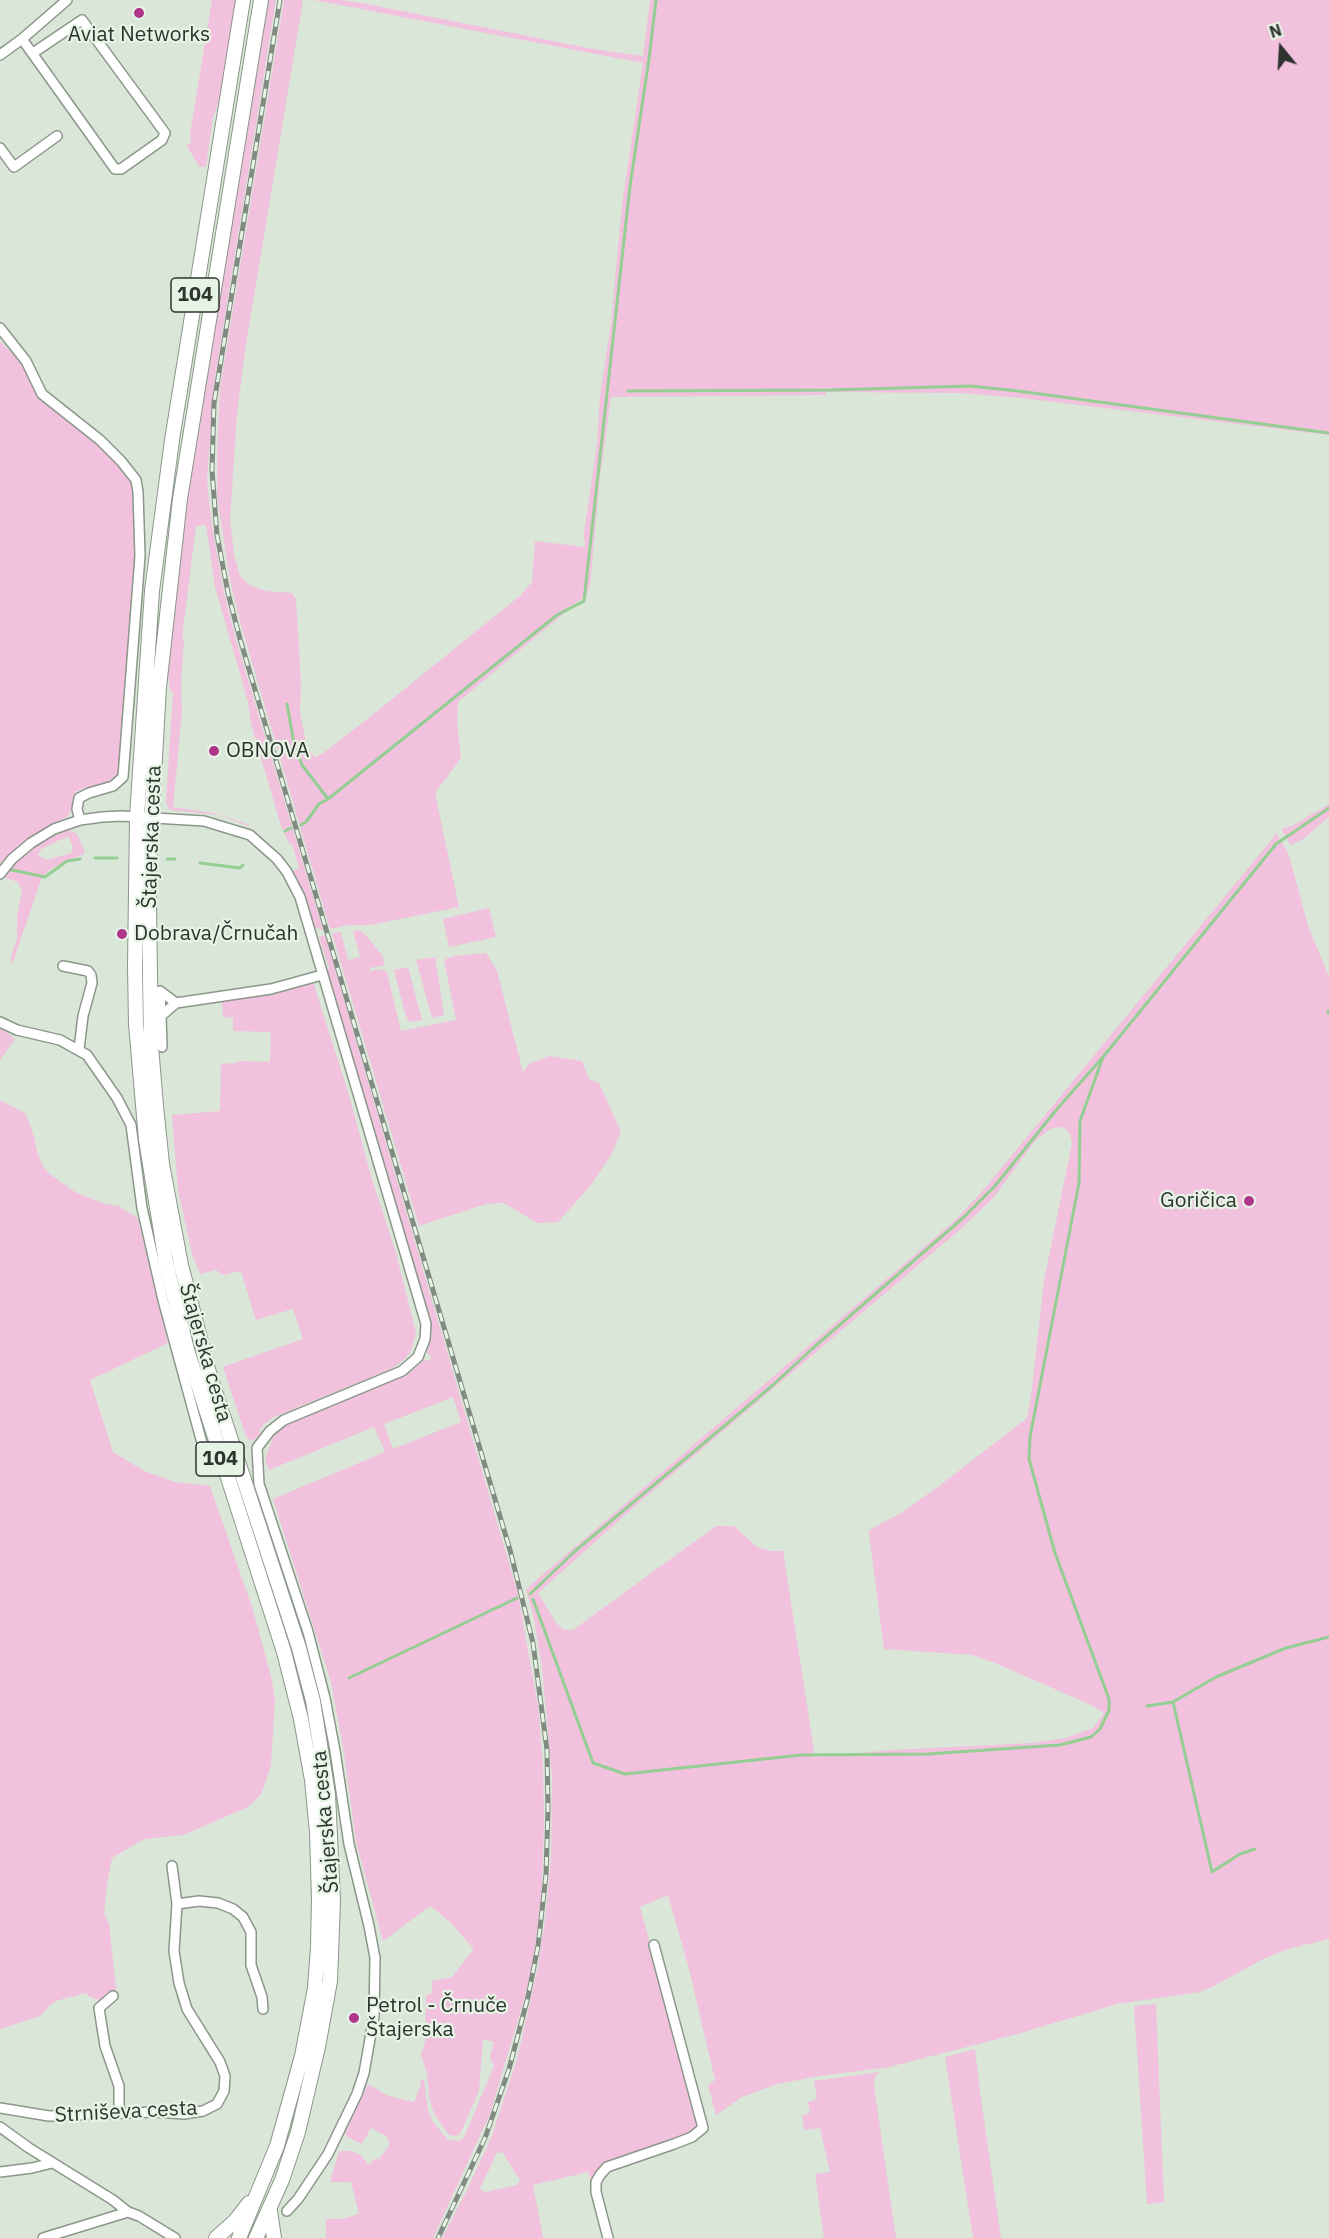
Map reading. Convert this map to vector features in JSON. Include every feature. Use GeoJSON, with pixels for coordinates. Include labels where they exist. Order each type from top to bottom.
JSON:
{"type":"FeatureCollection","features":[{"type":"Feature","properties":{"kind":"main road","name":"Štajerska cesta"},"geometry":{"type":"LineString","coordinates":[[239,2238],[262,2184],[293,2095],[315,1988],[319,1899],[317,1832],[312,1780],[301,1719],[284,1652],[187,1350],[158,1222],[146,1140],[136,1024],[137,817],[152,591],[172,440],[243,0]]}},
{"type":"Feature","properties":{"kind":"main road","name":"Štajerska cesta"},"geometry":{"type":"LineString","coordinates":[[256,2238],[270,2210],[290,2156],[306,2103],[330,1981],[333,1901],[328,1794],[313,1701],[299,1648],[209,1373],[181,1265],[166,1185],[156,1109],[151,1046],[149,903],[159,687],[169,590],[190,431],[261,0]]}},
{"type":"Feature","properties":{"kind":"main road"},"geometry":{"type":"LineString","coordinates":[[216,2238],[235,2221],[262,2184]]}},
{"type":"Feature","properties":{"kind":"main road"},"geometry":{"type":"LineString","coordinates":[[270,2210],[274,2238]]}},
{"type":"Feature","properties":{"kind":"street"},"geometry":{"type":"LineString","coordinates":[[0,55],[67,0]]}},
{"type":"Feature","properties":{"kind":"street"},"geometry":{"type":"LineString","coordinates":[[22,39],[114,169],[121,169],[162,140],[165,133],[82,20],[33,54]]}},
{"type":"Feature","properties":{"kind":"street"},"geometry":{"type":"LineString","coordinates":[[0,148],[14,167],[57,136]]}},
{"type":"Feature","properties":{"kind":"street"},"geometry":{"type":"LineString","coordinates":[[0,328],[26,361],[42,394],[100,440],[122,461],[136,480],[138,492],[140,556],[123,777],[112,786],[79,798],[77,809],[80,820]]}},
{"type":"Feature","properties":{"kind":"street"},"geometry":{"type":"LineString","coordinates":[[0,874],[12,859],[31,843],[54,829],[80,820],[137,817],[204,820],[250,835],[261,844],[286,872],[300,897],[426,1324],[425,1339],[418,1357],[402,1371],[285,1420],[270,1431],[257,1448],[259,1484],[308,1632],[325,1698],[348,1844],[375,1958],[374,2016],[364,2073],[357,2094],[328,2154],[298,2199],[287,2211]]}},
{"type":"Feature","properties":{"kind":"street"},"geometry":{"type":"LineString","coordinates":[[63,966],[88,971],[91,975],[92,983],[83,1016],[79,1049]]}},
{"type":"Feature","properties":{"kind":"street"},"geometry":{"type":"LineString","coordinates":[[160,1016],[176,1003],[271,989],[322,975]]}},
{"type":"Feature","properties":{"kind":"street"},"geometry":{"type":"LineString","coordinates":[[162,1047],[160,991],[176,1003]]}},
{"type":"Feature","properties":{"kind":"street"},"geometry":{"type":"LineString","coordinates":[[0,1022],[17,1030],[60,1040],[87,1055],[117,1098],[131,1125],[142,1208],[178,1358],[202,1443]]}},
{"type":"Feature","properties":{"kind":"street","name":"Strniševa cesta"},"geometry":{"type":"LineString","coordinates":[[0,2108],[38,2116],[155,2112],[184,2114],[204,2111],[217,2104],[224,2091],[225,2076],[220,2062],[192,2018],[179,1983],[174,1952],[177,1904],[172,1866]]}},
{"type":"Feature","properties":{"kind":"street"},"geometry":{"type":"LineString","coordinates":[[177,1904],[199,1901],[218,1903],[233,1909],[243,1917],[251,1932],[251,1965],[262,1997],[263,2009]]}},
{"type":"Feature","properties":{"kind":"street"},"geometry":{"type":"LineString","coordinates":[[608,2238],[596,2192],[596,2182],[600,2175],[607,2167],[692,2137],[703,2128],[654,1945]]}},
{"type":"Feature","properties":{"kind":"street"},"geometry":{"type":"LineString","coordinates":[[113,1996],[99,2008],[105,2046],[119,2086],[119,2113]]}},
{"type":"Feature","properties":{"kind":"street","name":"Strniševa cesta"},"geometry":{"type":"LineString","coordinates":[[0,2127],[128,2212],[139,2216],[175,2238]]}},
{"type":"Feature","properties":{"kind":"street"},"geometry":{"type":"LineString","coordinates":[[0,2172],[52,2163]]}},
{"type":"Feature","properties":{"kind":"street"},"geometry":{"type":"LineString","coordinates":[[44,2238],[128,2212]]}},
{"type":"Feature","properties":{"kind":"shaded area"},"geometry":{"type":"Polygon","coordinates":[[[212,0],[237,0],[223,89],[213,117],[206,167],[199,167],[187,146],[191,142],[190,134],[212,0]]]}},
{"type":"Feature","properties":{"kind":"shaded area"},"geometry":{"type":"Polygon","coordinates":[[[267,0],[276,0],[214,384],[207,480],[223,588],[236,640],[323,930],[314,927],[304,895],[291,872],[299,868],[292,844],[290,845],[281,826],[251,724],[248,702],[215,587],[206,525],[196,526],[182,638],[184,639],[181,683],[182,713],[173,807],[213,813],[250,825],[218,815],[171,810],[166,801],[173,692],[170,691],[167,666],[185,511],[267,0]]]}},
{"type":"Feature","properties":{"kind":"shaded area"},"geometry":{"type":"Polygon","coordinates":[[[284,0],[303,0],[246,344],[237,413],[230,520],[234,554],[240,576],[251,586],[267,591],[292,593],[296,599],[301,683],[300,713],[307,748],[315,757],[370,717],[521,595],[532,582],[535,541],[585,547],[584,533],[597,444],[600,396],[611,323],[622,205],[643,63],[314,0],[362,3],[593,49],[643,56],[650,0],[1329,0],[1329,435],[1022,398],[960,393],[826,392],[826,395],[611,397],[600,477],[590,585],[587,594],[458,702],[457,724],[461,758],[435,793],[459,907],[370,925],[350,925],[330,929],[240,621],[230,580],[217,497],[220,389],[284,0]]]}},
{"type":"Feature","properties":{"kind":"shaded area"},"geometry":{"type":"Polygon","coordinates":[[[0,341],[20,361],[39,399],[106,451],[132,482],[137,540],[118,775],[105,783],[76,792],[67,817],[29,838],[0,863],[0,341]]]}},
{"type":"Feature","properties":{"kind":"shaded area"},"geometry":{"type":"Polygon","coordinates":[[[1329,804],[1329,817],[1303,839],[1291,845],[1281,829],[1292,826],[1329,804]]]}},
{"type":"Feature","properties":{"kind":"shaded area"},"geometry":{"type":"Polygon","coordinates":[[[69,830],[77,834],[84,854],[48,871],[41,880],[12,965],[11,957],[17,938],[17,916],[22,892],[18,882],[3,877],[17,860],[57,832],[69,830]],[[69,837],[41,849],[38,855],[46,860],[72,853],[73,847],[69,837]]]}},
{"type":"Feature","properties":{"kind":"shaded area"},"geometry":{"type":"Polygon","coordinates":[[[1276,832],[1289,855],[1308,926],[1329,977],[1329,1939],[1288,1949],[1263,1959],[1200,1992],[1117,2004],[1021,2033],[889,2067],[777,2084],[742,2097],[716,2115],[708,2085],[715,2080],[689,1969],[668,1895],[640,1907],[697,2113],[699,2123],[695,2132],[679,2140],[619,2159],[593,2185],[588,2172],[533,2185],[543,2238],[442,2238],[492,2136],[518,2056],[538,1967],[545,1921],[551,1859],[552,1776],[542,1668],[534,1619],[526,1589],[954,1221],[980,1194],[1276,832]],[[1058,1127],[1050,1129],[1035,1141],[994,1197],[963,1227],[634,1507],[538,1593],[557,1624],[564,1630],[573,1630],[716,1526],[734,1526],[757,1547],[770,1551],[783,1551],[815,1757],[893,1750],[1033,1743],[1066,1738],[1093,1728],[1104,1713],[1089,1704],[995,1663],[972,1655],[884,1649],[869,1533],[869,1530],[901,1513],[938,1487],[1027,1418],[1044,1281],[1072,1143],[1070,1133],[1058,1127]],[[497,2152],[480,2189],[485,2192],[518,2185],[520,2180],[503,2153],[497,2152]]]}},
{"type":"Feature","properties":{"kind":"shaded area"},"geometry":{"type":"Polygon","coordinates":[[[489,908],[496,937],[449,947],[443,919],[489,908]]]}},
{"type":"Feature","properties":{"kind":"shaded area"},"geometry":{"type":"Polygon","coordinates":[[[358,930],[364,933],[382,955],[385,965],[370,968],[369,971],[381,969],[387,972],[401,1031],[456,1020],[444,960],[454,956],[486,953],[497,971],[523,1072],[529,1064],[549,1056],[582,1061],[589,1079],[599,1083],[621,1132],[611,1155],[591,1185],[558,1222],[537,1223],[504,1203],[499,1203],[486,1204],[419,1226],[332,933],[341,932],[348,960],[360,957],[353,931],[358,930]]]}},
{"type":"Feature","properties":{"kind":"shaded area"},"geometry":{"type":"Polygon","coordinates":[[[325,935],[518,1594],[538,1706],[543,1764],[544,1822],[542,1888],[534,1954],[526,1993],[490,2114],[433,2238],[326,2238],[326,2219],[343,2219],[359,2214],[351,2182],[330,2182],[339,2151],[352,2151],[360,2155],[369,2165],[374,2159],[379,2159],[389,2146],[386,2136],[371,2128],[362,2144],[346,2136],[345,2133],[367,2086],[370,2085],[388,2096],[414,2102],[421,2084],[420,2079],[424,2080],[428,2110],[433,2122],[448,2140],[459,2141],[464,2137],[494,2066],[490,2057],[494,2042],[483,2039],[479,2091],[460,2134],[449,2135],[434,2114],[429,2097],[427,2073],[421,2055],[425,2042],[426,1995],[433,1993],[431,1981],[452,1977],[474,1949],[449,1921],[430,1906],[383,1941],[356,1842],[344,1753],[331,1682],[273,1499],[385,1452],[374,1427],[269,1470],[265,1459],[275,1432],[284,1425],[402,1377],[424,1360],[430,1361],[431,1356],[427,1353],[432,1333],[429,1317],[327,972],[329,968],[319,937],[325,935]],[[453,1397],[384,1424],[393,1449],[461,1422],[453,1397]]]}},
{"type":"Feature","properties":{"kind":"shaded area"},"geometry":{"type":"Polygon","coordinates":[[[435,957],[444,1015],[432,1018],[416,960],[435,957]]]}},
{"type":"Feature","properties":{"kind":"shaded area"},"geometry":{"type":"Polygon","coordinates":[[[408,967],[422,1020],[409,1022],[394,970],[408,967]]]}},
{"type":"Feature","properties":{"kind":"shaded area"},"geometry":{"type":"Polygon","coordinates":[[[313,982],[396,1253],[416,1333],[411,1351],[405,1359],[391,1369],[274,1417],[264,1424],[259,1430],[261,1433],[253,1441],[245,1434],[223,1367],[303,1339],[293,1309],[256,1320],[241,1271],[223,1275],[216,1270],[200,1274],[192,1254],[178,1190],[172,1115],[220,1111],[221,1064],[240,1061],[270,1062],[271,1032],[233,1031],[233,1018],[223,1017],[222,1001],[313,982]]]}},
{"type":"Feature","properties":{"kind":"shaded area"},"geometry":{"type":"Polygon","coordinates":[[[0,1027],[15,1039],[0,1060],[0,1027]]]}},
{"type":"Feature","properties":{"kind":"shaded area"},"geometry":{"type":"Polygon","coordinates":[[[0,1100],[26,1114],[38,1155],[44,1168],[51,1175],[75,1192],[105,1204],[119,1206],[138,1219],[168,1343],[90,1380],[113,1452],[144,1471],[175,1482],[210,1486],[253,1610],[275,1699],[271,1765],[262,1792],[255,1801],[246,1808],[183,1835],[144,1839],[112,1858],[104,1914],[109,1924],[116,1989],[99,2000],[86,1993],[59,2000],[51,2004],[40,2016],[0,2029],[0,1100]]]}},
{"type":"Feature","properties":{"kind":"shaded area"},"geometry":{"type":"Polygon","coordinates":[[[1156,2004],[1164,2202],[1147,2204],[1134,2006],[1156,2004]]]}},
{"type":"Feature","properties":{"kind":"shaded area"},"geometry":{"type":"Polygon","coordinates":[[[975,2049],[1001,2238],[973,2238],[945,2057],[975,2049]]]}},
{"type":"Feature","properties":{"kind":"shaded area"},"geometry":{"type":"Polygon","coordinates":[[[879,2072],[875,2078],[874,2087],[896,2238],[824,2238],[815,2174],[830,2172],[820,2128],[804,2130],[802,2115],[810,2113],[808,2102],[817,2099],[814,2081],[879,2072]]]}},
{"type":"Feature","properties":{"kind":"waterway"},"geometry":{"type":"LineString","coordinates":[[301,825],[306,822],[319,804],[557,615],[584,601],[630,186],[656,0]]}},
{"type":"Feature","properties":{"kind":"waterway"},"geometry":{"type":"LineString","coordinates":[[628,391],[831,390],[970,386],[1329,433]]}},
{"type":"Feature","properties":{"kind":"waterway"},"geometry":{"type":"LineString","coordinates":[[287,704],[294,744],[302,765],[328,799]]}},
{"type":"Feature","properties":{"kind":"waterway"},"geometry":{"type":"LineString","coordinates":[[530,1594],[574,1552],[773,1385],[963,1218],[995,1186],[1057,1109],[1103,1057],[1276,844],[1329,808]]}},
{"type":"Feature","properties":{"kind":"waterway"},"geometry":{"type":"LineString","coordinates":[[285,831],[291,828]]}},
{"type":"Feature","properties":{"kind":"waterway"},"geometry":{"type":"LineString","coordinates":[[95,858],[117,858]]}},
{"type":"Feature","properties":{"kind":"waterway"},"geometry":{"type":"LineString","coordinates":[[12,870],[45,877],[67,861],[80,859]]}},
{"type":"Feature","properties":{"kind":"waterway"},"geometry":{"type":"LineString","coordinates":[[167,859],[175,859]]}},
{"type":"Feature","properties":{"kind":"waterway"},"geometry":{"type":"LineString","coordinates":[[200,863],[240,868],[243,865]]}},
{"type":"Feature","properties":{"kind":"waterway"},"geometry":{"type":"LineString","coordinates":[[533,1599],[593,1763],[625,1774],[801,1755],[928,1754],[1060,1745],[1091,1737],[1100,1729],[1109,1710],[1109,1699],[1055,1553],[1029,1459],[1030,1437],[1079,1183],[1080,1121],[1103,1057]]}},
{"type":"Feature","properties":{"kind":"waterway"},"geometry":{"type":"LineString","coordinates":[[349,1678],[517,1598]]}},
{"type":"Feature","properties":{"kind":"waterway"},"geometry":{"type":"LineString","coordinates":[[1147,1706],[1173,1702],[1216,1677],[1286,1648],[1329,1637]]}},
{"type":"Feature","properties":{"kind":"waterway"},"geometry":{"type":"LineString","coordinates":[[1173,1702],[1212,1872],[1240,1854],[1255,1849]]}},
{"type":"Feature","properties":{"kind":"railway"},"geometry":{"type":"LineString","coordinates":[[280,0],[214,403],[212,470],[217,535],[240,639],[510,1550],[533,1643],[547,1750],[546,1875],[538,1946],[528,1997],[509,2069],[485,2138],[438,2238]]}},
{"type":"Feature","properties":{"kind":"place","name":"Aviat Networks"},"geometry":{"type":"Point","coordinates":[139,13]}},
{"type":"Feature","properties":{"kind":"place","name":"OBNOVA"},"geometry":{"type":"Point","coordinates":[214,751]}},
{"type":"Feature","properties":{"kind":"place","name":"Dobrava/Črnučah"},"geometry":{"type":"Point","coordinates":[122,934]}},
{"type":"Feature","properties":{"kind":"place","name":"Goričica"},"geometry":{"type":"Point","coordinates":[1249,1201]}},
{"type":"Feature","properties":{"kind":"place","name":"Petrol - Črnuče Štajerska"},"geometry":{"type":"Point","coordinates":[354,2018]}}]}
